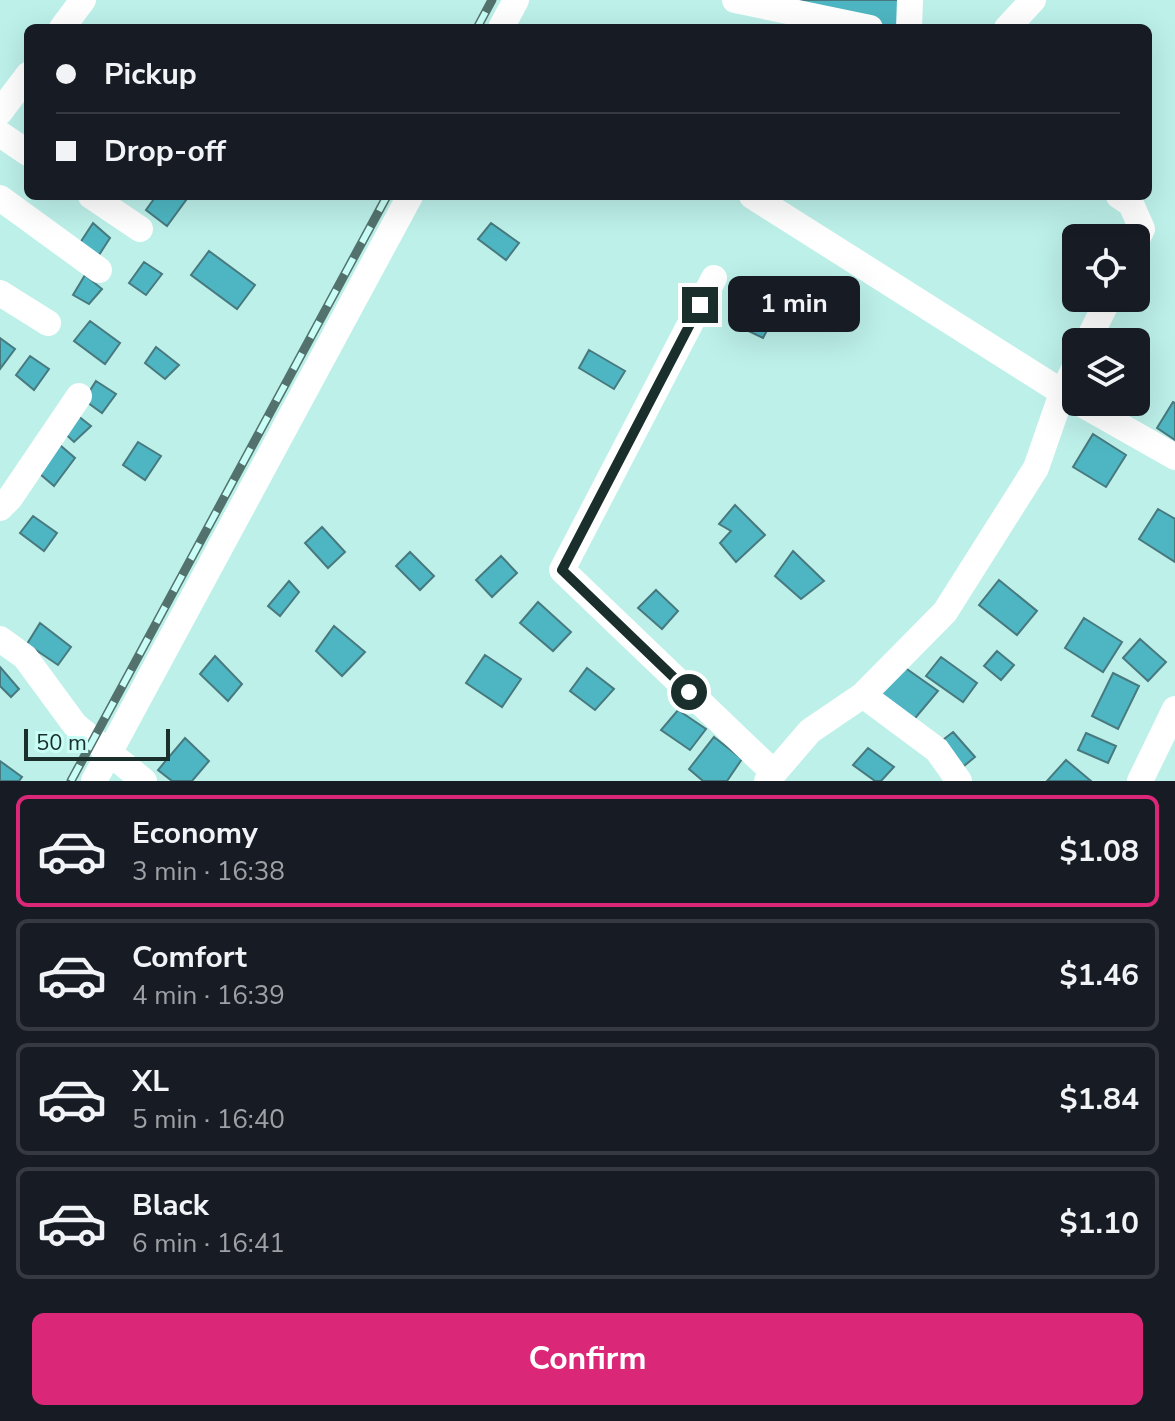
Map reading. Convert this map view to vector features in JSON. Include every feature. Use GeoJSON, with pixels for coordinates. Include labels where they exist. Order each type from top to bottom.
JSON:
{"type":"FeatureCollection","features":[{"type":"Feature","properties":{"kind":"street"},"geometry":{"type":"LineString","coordinates":[[65,24],[83,0]]}},
{"type":"Feature","properties":{"kind":"street"},"geometry":{"type":"LineString","coordinates":[[503,24],[516,0]]}},
{"type":"Feature","properties":{"kind":"street"},"geometry":{"type":"LineString","coordinates":[[735,0],[851,24]]}},
{"type":"Feature","properties":{"kind":"street"},"geometry":{"type":"LineString","coordinates":[[909,24],[910,0]]}},
{"type":"Feature","properties":{"kind":"street"},"geometry":{"type":"LineString","coordinates":[[1011,24],[1033,0]]}},
{"type":"Feature","properties":{"kind":"street"},"geometry":{"type":"LineString","coordinates":[[0,112],[24,80]]}},
{"type":"Feature","properties":{"kind":"street"},"geometry":{"type":"LineString","coordinates":[[0,134],[24,150]]}},
{"type":"Feature","properties":{"kind":"street"},"geometry":{"type":"LineString","coordinates":[[0,198],[99,270]]}},
{"type":"Feature","properties":{"kind":"street"},"geometry":{"type":"LineString","coordinates":[[97,200],[140,229]]}},
{"type":"Feature","properties":{"kind":"street"},"geometry":{"type":"LineString","coordinates":[[94,781],[408,200]]}},
{"type":"Feature","properties":{"kind":"street"},"geometry":{"type":"LineString","coordinates":[[758,200],[1062,393]]}},
{"type":"Feature","properties":{"kind":"street"},"geometry":{"type":"LineString","coordinates":[[1125,200],[1131,204],[1140,224]]}},
{"type":"Feature","properties":{"kind":"street"},"geometry":{"type":"LineString","coordinates":[[714,278],[562,570],[770,777],[810,731],[863,695],[945,612],[1036,468],[1063,416]]}},
{"type":"Feature","properties":{"kind":"street"},"geometry":{"type":"LineString","coordinates":[[0,293],[48,323]]}},
{"type":"Feature","properties":{"kind":"street"},"geometry":{"type":"LineString","coordinates":[[0,508],[10,498],[79,396]]}},
{"type":"Feature","properties":{"kind":"street"},"geometry":{"type":"LineString","coordinates":[[1102,416],[1175,457]]}},
{"type":"Feature","properties":{"kind":"street"},"geometry":{"type":"LineString","coordinates":[[0,639],[25,657],[75,725],[144,781]]}},
{"type":"Feature","properties":{"kind":"street"},"geometry":{"type":"LineString","coordinates":[[863,695],[937,750],[959,781]]}},
{"type":"Feature","properties":{"kind":"street"},"geometry":{"type":"LineString","coordinates":[[1140,781],[1175,709]]}},
{"type":"Feature","properties":{"kind":"building"},"geometry":{"type":"Polygon","coordinates":[[[735,0],[910,0],[909,24],[851,24],[735,0]]]}},
{"type":"Feature","properties":{"kind":"building"},"geometry":{"type":"Polygon","coordinates":[[[153,200],[186,200],[167,226],[146,210],[153,200]]]}},
{"type":"Feature","properties":{"kind":"building"},"geometry":{"type":"Polygon","coordinates":[[[93,223],[110,238],[99,255],[80,243],[93,223]]]}},
{"type":"Feature","properties":{"kind":"building"},"geometry":{"type":"Polygon","coordinates":[[[491,223],[519,243],[506,260],[478,239],[491,223]]]}},
{"type":"Feature","properties":{"kind":"building"},"geometry":{"type":"Polygon","coordinates":[[[209,251],[255,285],[237,309],[191,275],[209,251]]]}},
{"type":"Feature","properties":{"kind":"building"},"geometry":{"type":"Polygon","coordinates":[[[144,262],[162,274],[146,295],[129,283],[144,262]]]}},
{"type":"Feature","properties":{"kind":"building"},"geometry":{"type":"Polygon","coordinates":[[[85,275],[102,289],[89,304],[73,295],[85,275]]]}},
{"type":"Feature","properties":{"kind":"building"},"geometry":{"type":"Polygon","coordinates":[[[754,295],[779,308],[763,338],[738,326],[754,295]]]}},
{"type":"Feature","properties":{"kind":"building"},"geometry":{"type":"Polygon","coordinates":[[[90,321],[120,343],[105,364],[74,341],[90,321]]]}},
{"type":"Feature","properties":{"kind":"building"},"geometry":{"type":"Polygon","coordinates":[[[0,338],[15,349],[0,369],[0,338]]]}},
{"type":"Feature","properties":{"kind":"building"},"geometry":{"type":"Polygon","coordinates":[[[156,347],[179,365],[165,379],[145,363],[156,347]]]}},
{"type":"Feature","properties":{"kind":"building"},"geometry":{"type":"Polygon","coordinates":[[[589,350],[625,371],[614,389],[579,368],[589,350]]]}},
{"type":"Feature","properties":{"kind":"building"},"geometry":{"type":"Polygon","coordinates":[[[30,356],[49,369],[34,390],[16,375],[30,356]]]}},
{"type":"Feature","properties":{"kind":"building"},"geometry":{"type":"Polygon","coordinates":[[[96,381],[116,394],[102,413],[84,400],[96,381]]]}},
{"type":"Feature","properties":{"kind":"building"},"geometry":{"type":"Polygon","coordinates":[[[1175,403],[1175,440],[1157,428],[1175,403]]]}},
{"type":"Feature","properties":{"kind":"building"},"geometry":{"type":"Polygon","coordinates":[[[73,412],[91,426],[74,442],[60,429],[73,412]]]}},
{"type":"Feature","properties":{"kind":"building"},"geometry":{"type":"Polygon","coordinates":[[[1093,434],[1126,455],[1106,487],[1073,467],[1093,434]]]}},
{"type":"Feature","properties":{"kind":"building"},"geometry":{"type":"Polygon","coordinates":[[[54,440],[75,458],[54,486],[33,468],[54,440]]]}},
{"type":"Feature","properties":{"kind":"building"},"geometry":{"type":"Polygon","coordinates":[[[138,442],[161,456],[145,480],[123,465],[138,442]]]}},
{"type":"Feature","properties":{"kind":"building"},"geometry":{"type":"Polygon","coordinates":[[[735,505],[765,535],[736,562],[720,543],[731,531],[719,524],[735,505]]]}},
{"type":"Feature","properties":{"kind":"building"},"geometry":{"type":"Polygon","coordinates":[[[1158,509],[1175,519],[1175,562],[1139,539],[1158,509]]]}},
{"type":"Feature","properties":{"kind":"building"},"geometry":{"type":"Polygon","coordinates":[[[33,516],[57,533],[44,551],[20,533],[33,516]]]}},
{"type":"Feature","properties":{"kind":"building"},"geometry":{"type":"Polygon","coordinates":[[[322,527],[345,552],[328,568],[305,543],[322,527]]]}},
{"type":"Feature","properties":{"kind":"building"},"geometry":{"type":"Polygon","coordinates":[[[793,551],[824,581],[801,599],[775,576],[793,551]]]}},
{"type":"Feature","properties":{"kind":"building"},"geometry":{"type":"Polygon","coordinates":[[[410,552],[434,576],[420,590],[396,566],[410,552]]]}},
{"type":"Feature","properties":{"kind":"building"},"geometry":{"type":"Polygon","coordinates":[[[501,556],[517,573],[492,597],[476,580],[501,556]]]}},
{"type":"Feature","properties":{"kind":"building"},"geometry":{"type":"Polygon","coordinates":[[[999,580],[1037,611],[1017,635],[979,605],[999,580]]]}},
{"type":"Feature","properties":{"kind":"building"},"geometry":{"type":"Polygon","coordinates":[[[289,581],[299,592],[280,616],[268,606],[289,581]]]}},
{"type":"Feature","properties":{"kind":"building"},"geometry":{"type":"Polygon","coordinates":[[[656,590],[678,611],[662,629],[638,608],[656,590]]]}},
{"type":"Feature","properties":{"kind":"building"},"geometry":{"type":"Polygon","coordinates":[[[538,602],[571,632],[553,651],[520,623],[538,602]]]}},
{"type":"Feature","properties":{"kind":"building"},"geometry":{"type":"Polygon","coordinates":[[[1084,618],[1122,642],[1103,672],[1065,648],[1084,618]]]}},
{"type":"Feature","properties":{"kind":"building"},"geometry":{"type":"Polygon","coordinates":[[[40,623],[71,647],[58,665],[27,644],[40,623]]]}},
{"type":"Feature","properties":{"kind":"building"},"geometry":{"type":"Polygon","coordinates":[[[334,626],[365,652],[342,676],[316,651],[334,626]]]}},
{"type":"Feature","properties":{"kind":"building"},"geometry":{"type":"Polygon","coordinates":[[[1140,639],[1166,662],[1148,681],[1123,658],[1140,639]]]}},
{"type":"Feature","properties":{"kind":"building"},"geometry":{"type":"Polygon","coordinates":[[[997,651],[1014,665],[1001,680],[984,666],[997,651]]]}},
{"type":"Feature","properties":{"kind":"building"},"geometry":{"type":"Polygon","coordinates":[[[485,655],[521,679],[502,707],[466,683],[485,655]]]}},
{"type":"Feature","properties":{"kind":"building"},"geometry":{"type":"Polygon","coordinates":[[[215,656],[242,684],[228,701],[200,674],[215,656]]]}},
{"type":"Feature","properties":{"kind":"building"},"geometry":{"type":"Polygon","coordinates":[[[941,657],[977,683],[963,702],[926,676],[941,657]]]}},
{"type":"Feature","properties":{"kind":"building"},"geometry":{"type":"Polygon","coordinates":[[[0,667],[19,689],[11,697],[0,686],[0,667]]]}},
{"type":"Feature","properties":{"kind":"building"},"geometry":{"type":"Polygon","coordinates":[[[904,667],[938,691],[911,723],[879,696],[904,667]]]}},
{"type":"Feature","properties":{"kind":"building"},"geometry":{"type":"Polygon","coordinates":[[[587,668],[614,689],[595,710],[570,691],[587,668]]]}},
{"type":"Feature","properties":{"kind":"building"},"geometry":{"type":"Polygon","coordinates":[[[1113,673],[1139,686],[1118,729],[1092,716],[1113,673]]]}},
{"type":"Feature","properties":{"kind":"building"},"geometry":{"type":"Polygon","coordinates":[[[678,710],[706,729],[690,750],[661,730],[678,710]]]}},
{"type":"Feature","properties":{"kind":"building"},"geometry":{"type":"Polygon","coordinates":[[[953,732],[975,757],[959,770],[939,743],[953,732]]]}},
{"type":"Feature","properties":{"kind":"building"},"geometry":{"type":"Polygon","coordinates":[[[1086,733],[1116,746],[1108,763],[1078,750],[1086,733]]]}},
{"type":"Feature","properties":{"kind":"building"},"geometry":{"type":"Polygon","coordinates":[[[714,737],[742,759],[727,781],[703,781],[689,769],[714,737]]]}},
{"type":"Feature","properties":{"kind":"building"},"geometry":{"type":"Polygon","coordinates":[[[185,738],[209,761],[192,781],[172,781],[158,770],[185,738]]]}},
{"type":"Feature","properties":{"kind":"building"},"geometry":{"type":"Polygon","coordinates":[[[868,748],[894,767],[881,781],[875,781],[853,765],[868,748]]]}},
{"type":"Feature","properties":{"kind":"building"},"geometry":{"type":"Polygon","coordinates":[[[1066,760],[1091,781],[1047,781],[1066,760]]]}},
{"type":"Feature","properties":{"kind":"building"},"geometry":{"type":"Polygon","coordinates":[[[0,761],[22,777],[19,781],[0,781],[0,761]]]}},
{"type":"Feature","properties":{"kind":"railway"},"geometry":{"type":"LineString","coordinates":[[479,24],[492,0]]}},
{"type":"Feature","properties":{"kind":"railway"},"geometry":{"type":"LineString","coordinates":[[71,781],[385,200]]}},
{"type":"Feature","properties":{"kind":"route"},"geometry":{"type":"LineString","coordinates":[[689,692],[562,570],[700,305]]}}]}
